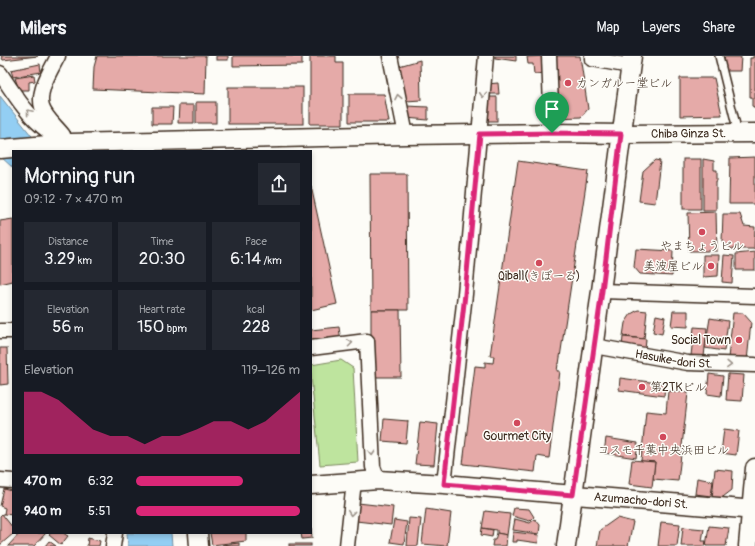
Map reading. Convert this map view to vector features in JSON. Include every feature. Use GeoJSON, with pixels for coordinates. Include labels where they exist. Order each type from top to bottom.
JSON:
{"type":"FeatureCollection","features":[{"type":"Feature","properties":{"kind":"street"},"geometry":{"type":"LineString","coordinates":[[58,56],[43,87],[40,99],[42,108],[48,117],[73,147]]}},
{"type":"Feature","properties":{"kind":"street"},"geometry":{"type":"LineString","coordinates":[[390,56],[406,135]]}},
{"type":"Feature","properties":{"kind":"street"},"geometry":{"type":"LineString","coordinates":[[444,484],[465,294],[486,56]]}},
{"type":"Feature","properties":{"kind":"street"},"geometry":{"type":"LineString","coordinates":[[549,56],[552,133]]}},
{"type":"Feature","properties":{"kind":"street"},"geometry":{"type":"LineString","coordinates":[[566,546],[602,291],[631,61],[592,59],[592,56]]}},
{"type":"Feature","properties":{"kind":"street"},"geometry":{"type":"LineString","coordinates":[[0,73],[16,98],[34,119],[50,132],[73,147]]}},
{"type":"Feature","properties":{"kind":"street","name":"Chiba Ginza St."},"geometry":{"type":"LineString","coordinates":[[0,148],[47,145],[73,147],[406,135],[746,133]]}},
{"type":"Feature","properties":{"kind":"street"},"geometry":{"type":"LineString","coordinates":[[602,291],[755,296]]}},
{"type":"Feature","properties":{"kind":"street"},"geometry":{"type":"LineString","coordinates":[[0,331],[12,331]]}},
{"type":"Feature","properties":{"kind":"street"},"geometry":{"type":"LineString","coordinates":[[312,348],[367,341],[372,467],[378,480]]}},
{"type":"Feature","properties":{"kind":"street","name":"Hasuike-dori St."},"geometry":{"type":"LineString","coordinates":[[594,346],[688,363],[755,365]]}},
{"type":"Feature","properties":{"kind":"street"},"geometry":{"type":"LineString","coordinates":[[748,546],[753,510],[755,468]]}},
{"type":"Feature","properties":{"kind":"street"},"geometry":{"type":"LineString","coordinates":[[0,480],[12,481]]}},
{"type":"Feature","properties":{"kind":"street","name":"Azumacho-dori St."},"geometry":{"type":"LineString","coordinates":[[312,485],[378,480],[444,484],[753,510]]}},
{"type":"Feature","properties":{"kind":"street"},"geometry":{"type":"LineString","coordinates":[[347,546],[354,481]]}},
{"type":"Feature","properties":{"kind":"street"},"geometry":{"type":"LineString","coordinates":[[113,546],[115,534]]}},
{"type":"Feature","properties":{"kind":"street"},"geometry":{"type":"LineString","coordinates":[[198,534],[199,546]]}},
{"type":"Feature","properties":{"kind":"lane"},"geometry":{"type":"LineString","coordinates":[[718,56],[746,133]]}},
{"type":"Feature","properties":{"kind":"green space"},"geometry":{"type":"Polygon","coordinates":[[[341,360],[353,368],[358,462],[320,465],[312,387],[312,365],[341,360]]]}},
{"type":"Feature","properties":{"kind":"water"},"geometry":{"type":"Polygon","coordinates":[[[0,96],[31,135],[47,150],[12,150],[12,167],[0,156],[0,96]]]}},
{"type":"Feature","properties":{"kind":"water"},"geometry":{"type":"Polygon","coordinates":[[[127,534],[171,534],[172,546],[128,546],[127,534]]]}},
{"type":"Feature","properties":{"kind":"building"},"geometry":{"type":"Polygon","coordinates":[[[1,56],[38,56],[3,60],[1,56]]]}},
{"type":"Feature","properties":{"kind":"building"},"geometry":{"type":"Polygon","coordinates":[[[97,56],[206,56],[205,94],[93,89],[94,67],[97,56]]]}},
{"type":"Feature","properties":{"kind":"building"},"geometry":{"type":"Polygon","coordinates":[[[216,56],[228,56],[228,60],[216,60],[216,56]]]}},
{"type":"Feature","properties":{"kind":"building"},"geometry":{"type":"Polygon","coordinates":[[[233,56],[302,56],[302,65],[233,66],[233,56]]]}},
{"type":"Feature","properties":{"kind":"building"},"geometry":{"type":"Polygon","coordinates":[[[310,56],[336,56],[336,63],[343,63],[343,124],[310,124],[310,56]]]}},
{"type":"Feature","properties":{"kind":"building"},"geometry":{"type":"Polygon","coordinates":[[[495,56],[516,56],[516,61],[495,58],[495,56]]]}},
{"type":"Feature","properties":{"kind":"building"},"geometry":{"type":"Polygon","coordinates":[[[547,56],[548,73],[534,74],[533,64],[528,64],[527,57],[547,56]]]}},
{"type":"Feature","properties":{"kind":"building","name":"カンガルー堂ビル"},"geometry":{"type":"Polygon","coordinates":[[[549,56],[580,56],[588,109],[581,117],[555,118],[549,56]]]}},
{"type":"Feature","properties":{"kind":"building"},"geometry":{"type":"Polygon","coordinates":[[[753,56],[755,56],[755,109],[752,106],[752,97],[750,97],[750,58],[753,58],[753,56]]]}},
{"type":"Feature","properties":{"kind":"building"},"geometry":{"type":"Polygon","coordinates":[[[724,57],[741,57],[740,71],[724,71],[724,57]]]}},
{"type":"Feature","properties":{"kind":"building"},"geometry":{"type":"Polygon","coordinates":[[[420,60],[421,100],[406,101],[399,66],[420,60]]]}},
{"type":"Feature","properties":{"kind":"building"},"geometry":{"type":"Polygon","coordinates":[[[40,64],[41,72],[13,77],[11,70],[40,64]]]}},
{"type":"Feature","properties":{"kind":"building"},"geometry":{"type":"Polygon","coordinates":[[[34,75],[35,81],[29,82],[29,90],[19,90],[15,78],[34,75]]]}},
{"type":"Feature","properties":{"kind":"building"},"geometry":{"type":"Polygon","coordinates":[[[680,78],[714,78],[722,115],[680,116],[680,78]]]}},
{"type":"Feature","properties":{"kind":"building"},"geometry":{"type":"Polygon","coordinates":[[[498,83],[499,94],[488,94],[488,84],[498,83]]]}},
{"type":"Feature","properties":{"kind":"building"},"geometry":{"type":"Polygon","coordinates":[[[228,87],[303,87],[303,124],[228,124],[228,87]]]}},
{"type":"Feature","properties":{"kind":"building"},"geometry":{"type":"Polygon","coordinates":[[[349,94],[384,94],[389,122],[349,122],[349,94]]]}},
{"type":"Feature","properties":{"kind":"building"},"geometry":{"type":"Polygon","coordinates":[[[486,97],[497,97],[497,121],[486,121],[486,97]]]}},
{"type":"Feature","properties":{"kind":"building"},"geometry":{"type":"Polygon","coordinates":[[[196,102],[216,102],[216,123],[196,123],[196,102]]]}},
{"type":"Feature","properties":{"kind":"building"},"geometry":{"type":"Polygon","coordinates":[[[179,105],[194,105],[194,123],[178,123],[179,105]]]}},
{"type":"Feature","properties":{"kind":"building"},"geometry":{"type":"Polygon","coordinates":[[[406,106],[428,107],[428,120],[406,118],[406,106]]]}},
{"type":"Feature","properties":{"kind":"building"},"geometry":{"type":"Polygon","coordinates":[[[152,107],[173,107],[172,124],[152,124],[152,107]]]}},
{"type":"Feature","properties":{"kind":"building"},"geometry":{"type":"Polygon","coordinates":[[[755,157],[755,204],[729,204],[730,158],[755,157]]]}},
{"type":"Feature","properties":{"kind":"building"},"geometry":{"type":"Polygon","coordinates":[[[683,159],[701,159],[701,209],[683,209],[683,159]]]}},
{"type":"Feature","properties":{"kind":"building"},"geometry":{"type":"Polygon","coordinates":[[[703,159],[714,161],[714,170],[717,170],[716,210],[703,210],[703,159]]]}},
{"type":"Feature","properties":{"kind":"building"},"geometry":{"type":"Polygon","coordinates":[[[655,160],[660,161],[655,203],[639,201],[643,171],[655,160]]]}},
{"type":"Feature","properties":{"kind":"building","name":"Qiball(きぼーる)"},"geometry":{"type":"Polygon","coordinates":[[[518,161],[588,171],[557,371],[560,371],[549,458],[537,456],[535,472],[463,464],[475,366],[485,367],[485,362],[493,363],[494,356],[490,356],[518,161]]]}},
{"type":"Feature","properties":{"kind":"building"},"geometry":{"type":"Polygon","coordinates":[[[370,174],[407,174],[408,310],[371,310],[370,174]]]}},
{"type":"Feature","properties":{"kind":"building"},"geometry":{"type":"Polygon","coordinates":[[[312,191],[337,304],[312,310],[312,191]]]}},
{"type":"Feature","properties":{"kind":"building","name":"やまちょうビル"},"geometry":{"type":"Polygon","coordinates":[[[716,212],[717,251],[689,251],[688,213],[716,212]]]}},
{"type":"Feature","properties":{"kind":"building"},"geometry":{"type":"Polygon","coordinates":[[[723,214],[740,214],[744,226],[755,227],[754,249],[732,249],[722,241],[723,214]]]}},
{"type":"Feature","properties":{"kind":"building"},"geometry":{"type":"Polygon","coordinates":[[[12,219],[12,281],[0,284],[0,221],[12,219]]]}},
{"type":"Feature","properties":{"kind":"building"},"geometry":{"type":"Polygon","coordinates":[[[636,249],[673,251],[672,276],[640,274],[634,267],[636,249]]]}},
{"type":"Feature","properties":{"kind":"building"},"geometry":{"type":"Polygon","coordinates":[[[755,252],[755,270],[736,270],[736,254],[755,252]]]}},
{"type":"Feature","properties":{"kind":"building","name":"美波屋ビル"},"geometry":{"type":"Polygon","coordinates":[[[703,255],[719,255],[718,276],[703,277],[703,255]]]}},
{"type":"Feature","properties":{"kind":"building"},"geometry":{"type":"Polygon","coordinates":[[[724,255],[734,256],[732,283],[722,282],[724,255]]]}},
{"type":"Feature","properties":{"kind":"building"},"geometry":{"type":"Polygon","coordinates":[[[371,310],[400,310],[401,377],[371,377],[371,310]]]}},
{"type":"Feature","properties":{"kind":"building"},"geometry":{"type":"Polygon","coordinates":[[[638,310],[647,311],[644,339],[623,336],[625,323],[631,314],[638,310]]]}},
{"type":"Feature","properties":{"kind":"building"},"geometry":{"type":"Polygon","coordinates":[[[673,311],[688,311],[688,327],[671,326],[673,311]]]}},
{"type":"Feature","properties":{"kind":"building","name":"Social Town"},"geometry":{"type":"Polygon","coordinates":[[[733,313],[743,313],[751,322],[747,361],[728,358],[733,313]]]}},
{"type":"Feature","properties":{"kind":"building"},"geometry":{"type":"Polygon","coordinates":[[[656,315],[665,317],[662,334],[653,332],[656,315]]]}},
{"type":"Feature","properties":{"kind":"building"},"geometry":{"type":"Polygon","coordinates":[[[710,318],[728,321],[724,351],[705,348],[710,318]]]}},
{"type":"Feature","properties":{"kind":"building"},"geometry":{"type":"Polygon","coordinates":[[[339,327],[341,342],[312,345],[312,330],[339,327]]]}},
{"type":"Feature","properties":{"kind":"building"},"geometry":{"type":"Polygon","coordinates":[[[694,327],[707,328],[704,357],[691,356],[694,327]]]}},
{"type":"Feature","properties":{"kind":"building"},"geometry":{"type":"Polygon","coordinates":[[[623,337],[646,339],[645,350],[622,347],[623,337]]]}},
{"type":"Feature","properties":{"kind":"building"},"geometry":{"type":"Polygon","coordinates":[[[0,348],[7,348],[8,384],[0,385],[0,348]]]}},
{"type":"Feature","properties":{"kind":"building"},"geometry":{"type":"Polygon","coordinates":[[[709,374],[723,376],[721,396],[707,394],[709,374]]]}},
{"type":"Feature","properties":{"kind":"building"},"geometry":{"type":"Polygon","coordinates":[[[728,374],[744,375],[742,401],[726,400],[728,374]]]}},
{"type":"Feature","properties":{"kind":"building","name":"第2TKビル"},"geometry":{"type":"Polygon","coordinates":[[[620,378],[665,384],[664,396],[619,390],[620,378]]]}},
{"type":"Feature","properties":{"kind":"building","name":"コスモ千葉中央浜田ビル"},"geometry":{"type":"Polygon","coordinates":[[[668,391],[688,393],[678,481],[653,479],[655,462],[641,461],[646,411],[666,413],[668,391]]]}},
{"type":"Feature","properties":{"kind":"building"},"geometry":{"type":"Polygon","coordinates":[[[384,419],[408,421],[406,443],[382,441],[384,419]]]}},
{"type":"Feature","properties":{"kind":"building"},"geometry":{"type":"Polygon","coordinates":[[[420,422],[438,424],[434,465],[415,464],[420,422]]]}},
{"type":"Feature","properties":{"kind":"building"},"geometry":{"type":"Polygon","coordinates":[[[724,429],[739,431],[736,455],[721,453],[724,429]]]}},
{"type":"Feature","properties":{"kind":"building"},"geometry":{"type":"Polygon","coordinates":[[[606,438],[638,443],[636,458],[604,453],[606,438]]]}},
{"type":"Feature","properties":{"kind":"building"},"geometry":{"type":"Polygon","coordinates":[[[632,460],[655,462],[652,487],[629,484],[632,460]]]}},
{"type":"Feature","properties":{"kind":"building"},"geometry":{"type":"Polygon","coordinates":[[[715,469],[733,471],[732,490],[719,500],[712,498],[715,469]]]}},
{"type":"Feature","properties":{"kind":"building"},"geometry":{"type":"Polygon","coordinates":[[[697,478],[713,481],[711,496],[695,494],[697,478]]]}},
{"type":"Feature","properties":{"kind":"building"},"geometry":{"type":"Polygon","coordinates":[[[4,489],[12,491],[12,515],[4,514],[5,508],[0,506],[4,489]]]}},
{"type":"Feature","properties":{"kind":"building"},"geometry":{"type":"Polygon","coordinates":[[[358,503],[393,507],[391,525],[356,521],[358,503]]]}},
{"type":"Feature","properties":{"kind":"building"},"geometry":{"type":"Polygon","coordinates":[[[514,508],[529,509],[534,517],[530,521],[512,516],[514,508]]]}},
{"type":"Feature","properties":{"kind":"building"},"geometry":{"type":"Polygon","coordinates":[[[426,509],[451,513],[447,546],[422,544],[426,509]]]}},
{"type":"Feature","properties":{"kind":"building"},"geometry":{"type":"Polygon","coordinates":[[[485,511],[510,514],[507,535],[497,533],[497,530],[482,528],[485,511]]]}},
{"type":"Feature","properties":{"kind":"building"},"geometry":{"type":"Polygon","coordinates":[[[2,514],[12,527],[13,534],[0,545],[0,516],[2,514]]]}},
{"type":"Feature","properties":{"kind":"building"},"geometry":{"type":"Polygon","coordinates":[[[409,518],[421,519],[418,546],[407,546],[409,518]]]}},
{"type":"Feature","properties":{"kind":"building"},"geometry":{"type":"Polygon","coordinates":[[[617,518],[633,522],[628,546],[597,546],[600,530],[617,518]]]}},
{"type":"Feature","properties":{"kind":"building"},"geometry":{"type":"Polygon","coordinates":[[[515,519],[530,523],[535,519],[540,525],[539,534],[513,530],[515,519]]]}},
{"type":"Feature","properties":{"kind":"building"},"geometry":{"type":"Polygon","coordinates":[[[394,520],[407,522],[404,544],[390,542],[394,520]]]}},
{"type":"Feature","properties":{"kind":"building"},"geometry":{"type":"Polygon","coordinates":[[[661,522],[680,524],[677,546],[658,546],[661,522]]]}},
{"type":"Feature","properties":{"kind":"building"},"geometry":{"type":"Polygon","coordinates":[[[709,526],[729,528],[726,546],[706,546],[709,526]]]}},
{"type":"Feature","properties":{"kind":"building"},"geometry":{"type":"Polygon","coordinates":[[[683,527],[704,529],[702,541],[706,541],[705,546],[681,546],[683,527]]]}},
{"type":"Feature","properties":{"kind":"building"},"geometry":{"type":"Polygon","coordinates":[[[482,528],[493,530],[492,537],[481,535],[482,528]]]}},
{"type":"Feature","properties":{"kind":"building"},"geometry":{"type":"Polygon","coordinates":[[[513,532],[539,535],[538,543],[517,540],[517,542],[512,542],[513,532]]]}},
{"type":"Feature","properties":{"kind":"building"},"geometry":{"type":"Polygon","coordinates":[[[497,533],[507,535],[506,546],[492,546],[493,540],[495,540],[497,533]]]}},
{"type":"Feature","properties":{"kind":"building"},"geometry":{"type":"Polygon","coordinates":[[[19,534],[45,534],[34,546],[8,546],[19,534]]]}},
{"type":"Feature","properties":{"kind":"building"},"geometry":{"type":"Polygon","coordinates":[[[65,534],[68,536],[61,545],[49,535],[65,534]]]}},
{"type":"Feature","properties":{"kind":"building"},"geometry":{"type":"Polygon","coordinates":[[[210,534],[246,534],[246,541],[212,545],[210,534]]]}},
{"type":"Feature","properties":{"kind":"building"},"geometry":{"type":"Polygon","coordinates":[[[301,534],[312,534],[312,538],[302,539],[301,534]]]}},
{"type":"Feature","properties":{"kind":"building"},"geometry":{"type":"Polygon","coordinates":[[[88,538],[100,541],[99,546],[87,546],[88,538]]]}},
{"type":"Feature","properties":{"kind":"building"},"geometry":{"type":"Polygon","coordinates":[[[49,541],[56,546],[45,546],[49,541]]]}},
{"type":"Feature","properties":{"kind":"building"},"geometry":{"type":"Polygon","coordinates":[[[239,543],[239,546],[222,545],[239,543]]]}},
{"type":"Feature","properties":{"kind":"building"},"geometry":{"type":"Polygon","coordinates":[[[289,544],[311,544],[311,546],[289,546],[289,544]]]}},
{"type":"Feature","properties":{"kind":"place","name":"カンガルー堂ビル"},"geometry":{"type":"Point","coordinates":[568,83]}},
{"type":"Feature","properties":{"kind":"place","name":"やまちょうビル"},"geometry":{"type":"Point","coordinates":[702,232]}},
{"type":"Feature","properties":{"kind":"place","name":"Qiball(きぼーる)"},"geometry":{"type":"Point","coordinates":[539,263]}},
{"type":"Feature","properties":{"kind":"place","name":"美波屋ビル"},"geometry":{"type":"Point","coordinates":[711,266]}},
{"type":"Feature","properties":{"kind":"place","name":"Social Town"},"geometry":{"type":"Point","coordinates":[739,340]}},
{"type":"Feature","properties":{"kind":"place","name":"第2TKビル"},"geometry":{"type":"Point","coordinates":[642,387]}},
{"type":"Feature","properties":{"kind":"place","name":"Gourmet City"},"geometry":{"type":"Point","coordinates":[517,423]}},
{"type":"Feature","properties":{"kind":"place","name":"コスモ千葉中央浜田ビル"},"geometry":{"type":"Point","coordinates":[663,437]}},
{"type":"Feature","properties":{"kind":"route"},"geometry":{"type":"LineString","coordinates":[[552,133],[621,134],[602,291],[573,495],[444,484],[465,294],[480,134],[552,133]]}}]}
